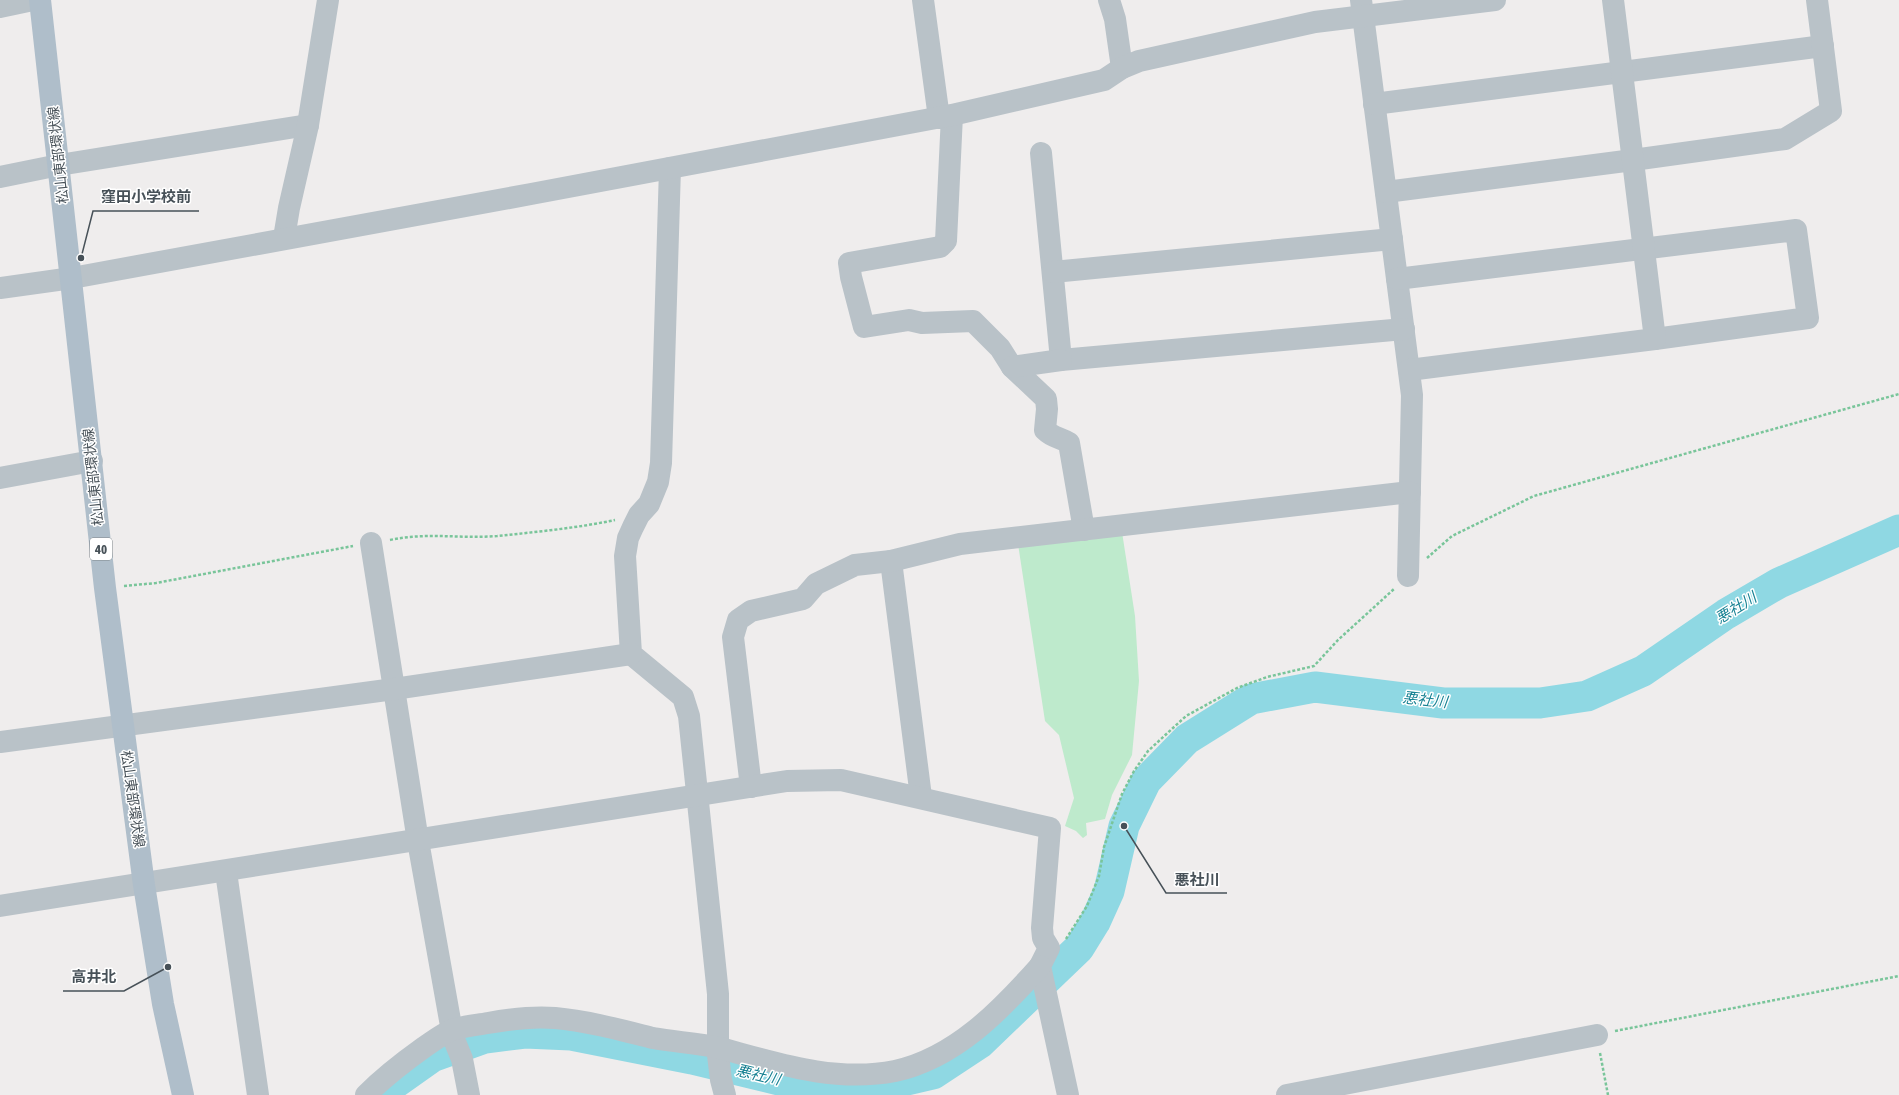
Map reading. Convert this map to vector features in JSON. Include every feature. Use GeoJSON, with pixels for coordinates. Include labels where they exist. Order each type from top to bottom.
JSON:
{"type":"FeatureCollection","features":[{"type":"Feature","properties":{"kind":"main road","name":"松山東部環状線"},"geometry":{"type":"LineString","coordinates":[[40,0],[72,278],[105,588],[144,884],[163,1004],[183,1095]]}},
{"type":"Feature","properties":{"kind":"street"},"geometry":{"type":"LineString","coordinates":[[0,7],[33,0]]}},
{"type":"Feature","properties":{"kind":"street"},"geometry":{"type":"LineString","coordinates":[[284,238],[288,208],[308,125],[328,0]]}},
{"type":"Feature","properties":{"kind":"street"},"geometry":{"type":"LineString","coordinates":[[923,0],[946,116],[946,241],[940,247],[850,263],[851,276],[864,327],[909,320],[922,323],[973,321],[1000,348],[1012,367],[1046,399],[1047,409],[1045,430],[1052,437],[1062,438],[1069,443],[1084,530]]}},
{"type":"Feature","properties":{"kind":"street"},"geometry":{"type":"LineString","coordinates":[[1108,0],[1115,19],[1122,68]]}},
{"type":"Feature","properties":{"kind":"street"},"geometry":{"type":"LineString","coordinates":[[0,288],[72,278],[946,116],[1104,80],[1122,68],[1139,61],[1315,22],[1362,9],[1494,0]]}},
{"type":"Feature","properties":{"kind":"street"},"geometry":{"type":"LineString","coordinates":[[1613,0],[1655,339]]}},
{"type":"Feature","properties":{"kind":"street"},"geometry":{"type":"LineString","coordinates":[[1386,192],[1633,160],[1785,138],[1832,111],[1817,0]]}},
{"type":"Feature","properties":{"kind":"street"},"geometry":{"type":"LineString","coordinates":[[1362,9],[1412,395],[1408,576]]}},
{"type":"Feature","properties":{"kind":"street"},"geometry":{"type":"LineString","coordinates":[[1374,104],[1823,46]]}},
{"type":"Feature","properties":{"kind":"street"},"geometry":{"type":"LineString","coordinates":[[0,177],[59,165],[308,125]]}},
{"type":"Feature","properties":{"kind":"street"},"geometry":{"type":"LineString","coordinates":[[1041,153],[1061,360]]}},
{"type":"Feature","properties":{"kind":"street"},"geometry":{"type":"LineString","coordinates":[[670,168],[661,463],[658,482],[649,504],[639,515],[628,538],[625,556],[631,654],[683,697],[689,716],[718,994],[718,1051],[723,1087]]}},
{"type":"Feature","properties":{"kind":"street"},"geometry":{"type":"LineString","coordinates":[[1397,279],[1796,230],[1808,318],[1409,370]]}},
{"type":"Feature","properties":{"kind":"street"},"geometry":{"type":"LineString","coordinates":[[1053,272],[1392,239]]}},
{"type":"Feature","properties":{"kind":"street"},"geometry":{"type":"LineString","coordinates":[[1012,367],[1061,360],[1404,329]]}},
{"type":"Feature","properties":{"kind":"street"},"geometry":{"type":"LineString","coordinates":[[0,478],[92,461]]}},
{"type":"Feature","properties":{"kind":"street"},"geometry":{"type":"LineString","coordinates":[[750,787],[733,637],[738,620],[751,611],[803,599],[816,584],[856,565],[891,562],[960,544],[1410,492]]}},
{"type":"Feature","properties":{"kind":"street"},"geometry":{"type":"LineString","coordinates":[[371,543],[418,841],[452,1034],[462,1059],[469,1095]]}},
{"type":"Feature","properties":{"kind":"street"},"geometry":{"type":"LineString","coordinates":[[891,562],[921,797]]}},
{"type":"Feature","properties":{"kind":"street"},"geometry":{"type":"LineString","coordinates":[[0,742],[394,689],[631,654]]}},
{"type":"Feature","properties":{"kind":"street"},"geometry":{"type":"LineString","coordinates":[[0,906],[226,872],[787,781],[841,780],[921,797],[1050,828],[1042,928],[1043,962],[1049,1002],[1068,1095]]}},
{"type":"Feature","properties":{"kind":"street"},"geometry":{"type":"LineString","coordinates":[[226,872],[258,1095]]}},
{"type":"Feature","properties":{"kind":"street"},"geometry":{"type":"LineString","coordinates":[[366,1095],[388,1073],[452,1034],[516,1018],[554,1018],[587,1023],[810,1071],[855,1075],[895,1071],[929,1060],[961,1042],[995,1014],[1043,962]]}},
{"type":"Feature","properties":{"kind":"street"},"geometry":{"type":"LineString","coordinates":[[1287,1095],[1597,1035]]}},
{"type":"Feature","properties":{"kind":"path"},"geometry":{"type":"LineString","coordinates":[[1043,962],[1062,944],[1087,906],[1099,876],[1104,847],[1114,812],[1134,771],[1148,751],[1186,716],[1237,688],[1267,677],[1314,666],[1338,640],[1452,536],[1534,496],[1899,394]]}},
{"type":"Feature","properties":{"kind":"path"},"geometry":{"type":"LineString","coordinates":[[1608,1095],[1597,1035],[1899,976]]}},
{"type":"Feature","properties":{"kind":"green space"},"geometry":{"type":"Polygon","coordinates":[[[1122,532],[1135,616],[1139,681],[1132,755],[1112,795],[1105,819],[1086,823],[1087,835],[1083,838],[1076,831],[1065,826],[1074,798],[1059,735],[1045,721],[1018,544],[1122,532]]]}},
{"type":"Feature","properties":{"kind":"waterway","name":"悪社川"},"geometry":{"type":"LineString","coordinates":[[381,1095],[387,1089],[432,1057],[485,1038],[525,1033],[571,1035],[692,1059],[808,1087],[863,1090],[933,1074],[980,1043],[1079,948],[1095,922],[1109,891],[1124,826],[1146,781],[1187,739],[1251,699],[1315,687],[1443,703],[1540,703],[1587,696],[1643,671],[1726,614],[1779,583],[1899,530]]}},
{"type":"Feature","properties":{"kind":"place","name":"窪田小学校前"},"geometry":{"type":"Point","coordinates":[81,258]}},
{"type":"Feature","properties":{"kind":"place","name":"悪社川"},"geometry":{"type":"Point","coordinates":[1124,826]}},
{"type":"Feature","properties":{"kind":"place","name":"高井北"},"geometry":{"type":"Point","coordinates":[168,967]}}]}
